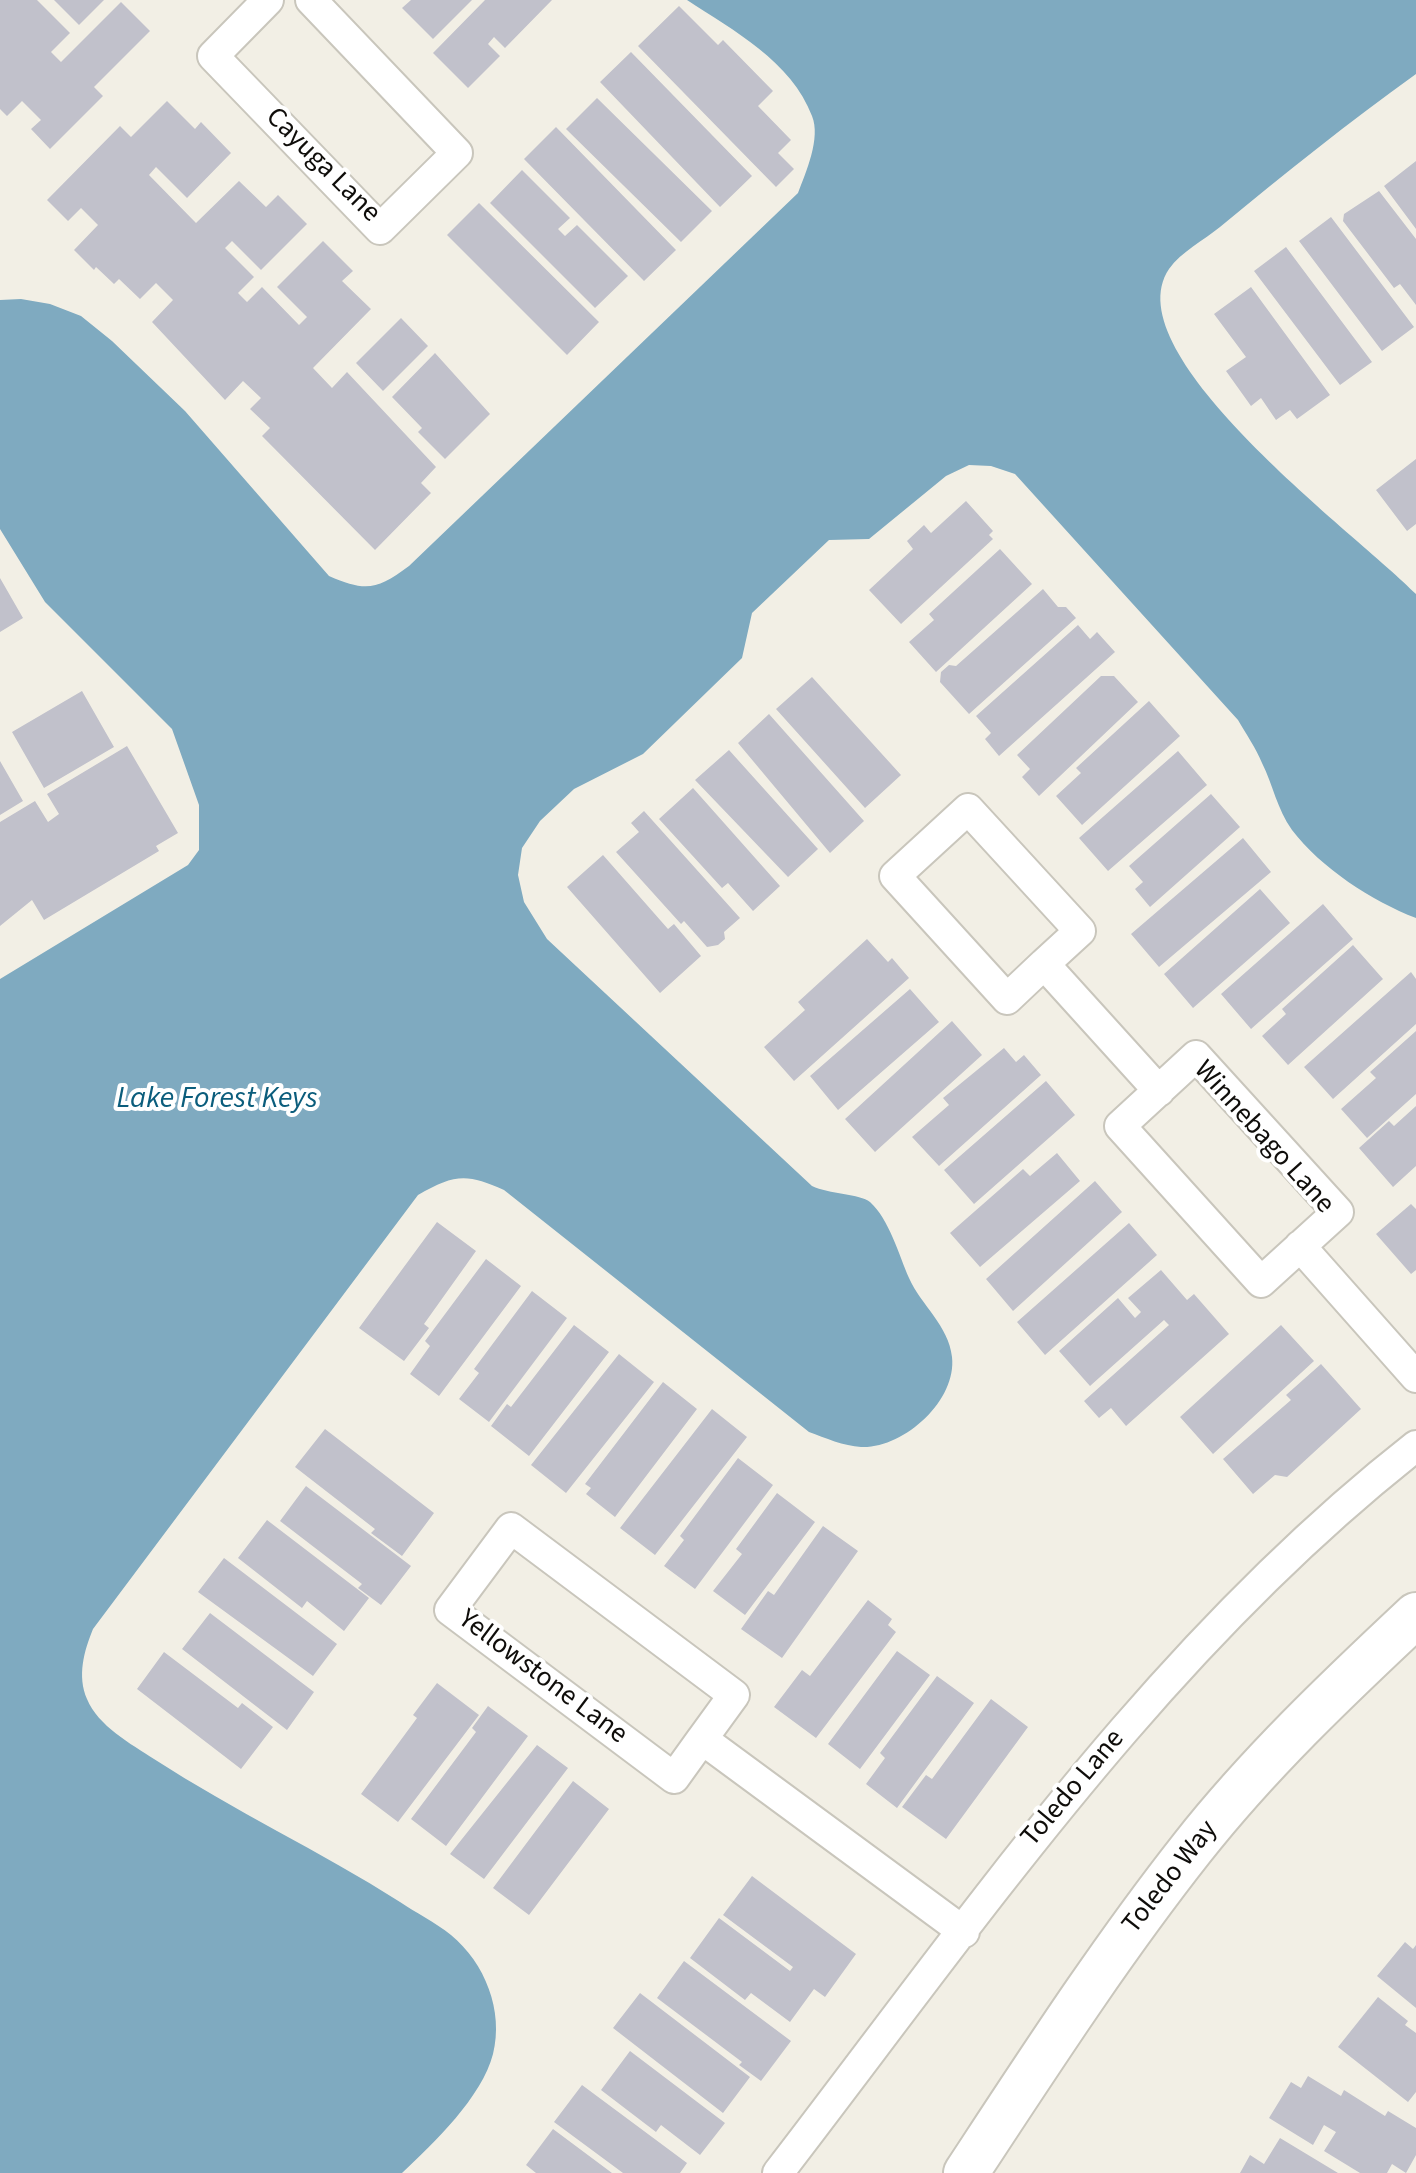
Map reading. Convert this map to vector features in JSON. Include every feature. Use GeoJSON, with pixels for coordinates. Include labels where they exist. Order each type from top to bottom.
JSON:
{"type":"FeatureCollection","features":[{"type":"Feature","properties":{"kind":"main road","name":"Toledo Way"},"geometry":{"type":"LineString","coordinates":[[966,2173],[1098,1972],[1194,1845],[1284,1745],[1416,1615]]}},
{"type":"Feature","properties":{"kind":"street","name":"Cayuga Lane"},"geometry":{"type":"LineString","coordinates":[[251,6],[213,56],[380,229],[457,153],[311,0]]}},
{"type":"Feature","properties":{"kind":"street"},"geometry":{"type":"LineString","coordinates":[[968,809],[1080,931],[1044,964],[1007,999],[895,876],[968,809]]}},
{"type":"Feature","properties":{"kind":"street","name":"Winnebago Lane"},"geometry":{"type":"LineString","coordinates":[[1044,964],[1159,1091]]}},
{"type":"Feature","properties":{"kind":"street","name":"Winnebago Lane"},"geometry":{"type":"LineString","coordinates":[[1196,1056],[1338,1212],[1300,1246],[1261,1282],[1120,1126],[1196,1056]]}},
{"type":"Feature","properties":{"kind":"street","name":"Winnebago Lane"},"geometry":{"type":"LineString","coordinates":[[1300,1246],[1416,1377]]}},
{"type":"Feature","properties":{"kind":"street","name":"Toledo Lane"},"geometry":{"type":"LineString","coordinates":[[778,2173],[1078,1781],[1173,1671],[1299,1548],[1416,1446]]}},
{"type":"Feature","properties":{"kind":"street","name":"Yellowstone Lane"},"geometry":{"type":"LineString","coordinates":[[511,1528],[734,1695],[702,1739],[674,1778],[450,1610],[511,1528]]}},
{"type":"Feature","properties":{"kind":"street"},"geometry":{"type":"LineString","coordinates":[[702,1739],[964,1932]]}},
{"type":"Feature","properties":{"kind":"water","name":"Lake Forest Keys"},"geometry":{"type":"Polygon","coordinates":[[[687,0],[1416,0],[1416,74],[1180,257],[1169,269],[1161,305],[1176,348],[1207,395],[1250,443],[1416,594],[1416,918],[1348,882],[1304,844],[1287,822],[1260,757],[1238,720],[1015,474],[991,466],[969,465],[946,476],[869,539],[829,540],[752,613],[742,658],[643,754],[574,789],[540,821],[522,848],[518,875],[524,902],[547,939],[812,1186],[865,1199],[877,1209],[914,1288],[946,1335],[952,1357],[946,1390],[924,1419],[894,1440],[861,1447],[821,1437],[809,1432],[504,1190],[461,1178],[441,1183],[418,1195],[93,1629],[85,1655],[82,1681],[92,1709],[126,1741],[184,1778],[370,1883],[439,1926],[463,1946],[482,1974],[494,2005],[496,2038],[487,2070],[468,2103],[402,2173],[0,2173],[0,979],[188,865],[199,850],[199,805],[172,729],[45,602],[0,529],[0,300],[21,299],[50,304],[81,316],[112,341],[185,411],[329,576],[353,585],[379,584],[409,566],[798,193],[815,134],[812,116],[803,97],[776,63],[687,0]]]}},
{"type":"Feature","properties":{"kind":"building"},"geometry":{"type":"Polygon","coordinates":[[[0,0],[37,0],[70,33],[51,52],[61,62],[121,2],[150,31],[94,87],[103,96],[50,149],[31,129],[41,120],[22,101],[7,116],[0,109],[0,0]]]}},
{"type":"Feature","properties":{"kind":"building"},"geometry":{"type":"Polygon","coordinates":[[[54,0],[104,0],[79,25],[54,0]]]}},
{"type":"Feature","properties":{"kind":"building"},"geometry":{"type":"Polygon","coordinates":[[[411,0],[472,0],[433,39],[402,8],[411,0]]]}},
{"type":"Feature","properties":{"kind":"building"},"geometry":{"type":"Polygon","coordinates":[[[485,0],[552,0],[505,48],[494,37],[488,44],[500,56],[468,88],[433,53],[485,0]]]}},
{"type":"Feature","properties":{"kind":"building"},"geometry":{"type":"Polygon","coordinates":[[[679,6],[718,45],[723,40],[773,91],[758,106],[791,140],[778,153],[794,169],[776,187],[638,46],[679,6]]]}},
{"type":"Feature","properties":{"kind":"building"},"geometry":{"type":"Polygon","coordinates":[[[631,52],[752,176],[720,207],[600,82],[631,52]]]}},
{"type":"Feature","properties":{"kind":"building"},"geometry":{"type":"Polygon","coordinates":[[[597,98],[712,211],[681,242],[566,129],[597,98]]]}},
{"type":"Feature","properties":{"kind":"building"},"geometry":{"type":"Polygon","coordinates":[[[167,101],[195,129],[201,122],[231,153],[187,198],[156,167],[149,175],[196,223],[239,181],[266,207],[278,195],[307,224],[261,270],[232,241],[225,248],[254,277],[238,293],[247,302],[262,287],[299,325],[307,317],[277,287],[323,241],[353,271],[342,281],[371,309],[313,368],[332,388],[347,372],[436,467],[421,483],[431,493],[375,550],[262,436],[270,428],[250,409],[261,398],[243,381],[225,400],[152,322],[173,300],[156,283],[140,299],[119,279],[114,284],[96,267],[94,270],[74,250],[98,225],[81,208],[68,221],[47,200],[120,126],[131,137],[167,101]]]}},
{"type":"Feature","properties":{"kind":"building"},"geometry":{"type":"Polygon","coordinates":[[[556,127],[676,250],[644,281],[524,159],[556,127]]]}},
{"type":"Feature","properties":{"kind":"building"},"geometry":{"type":"Polygon","coordinates":[[[1416,161],[1416,229],[1384,186],[1416,161]]]}},
{"type":"Feature","properties":{"kind":"building"},"geometry":{"type":"Polygon","coordinates":[[[522,170],[570,218],[558,229],[565,236],[577,225],[628,276],[595,308],[490,203],[522,170]]]}},
{"type":"Feature","properties":{"kind":"building"},"geometry":{"type":"Polygon","coordinates":[[[1379,191],[1416,239],[1416,305],[1400,284],[1394,288],[1343,221],[1344,214],[1379,191]]]}},
{"type":"Feature","properties":{"kind":"building"},"geometry":{"type":"Polygon","coordinates":[[[479,203],[599,322],[567,355],[447,235],[479,203]]]}},
{"type":"Feature","properties":{"kind":"building"},"geometry":{"type":"Polygon","coordinates":[[[1331,217],[1414,327],[1382,351],[1299,241],[1331,217]]]}},
{"type":"Feature","properties":{"kind":"building"},"geometry":{"type":"Polygon","coordinates":[[[1286,247],[1372,362],[1340,385],[1254,271],[1286,247]]]}},
{"type":"Feature","properties":{"kind":"building"},"geometry":{"type":"Polygon","coordinates":[[[1251,287],[1330,395],[1297,419],[1290,410],[1276,420],[1261,398],[1251,406],[1226,371],[1246,357],[1214,314],[1251,287]]]}},
{"type":"Feature","properties":{"kind":"building"},"geometry":{"type":"Polygon","coordinates":[[[401,318],[428,346],[383,391],[356,363],[401,318]]]}},
{"type":"Feature","properties":{"kind":"building"},"geometry":{"type":"Polygon","coordinates":[[[435,353],[490,414],[445,459],[418,432],[422,428],[392,397],[435,353]]]}},
{"type":"Feature","properties":{"kind":"building"},"geometry":{"type":"Polygon","coordinates":[[[1416,459],[1416,524],[1407,531],[1376,490],[1416,459]]]}},
{"type":"Feature","properties":{"kind":"building"},"geometry":{"type":"Polygon","coordinates":[[[966,501],[993,531],[989,535],[993,539],[901,624],[869,590],[913,549],[907,541],[924,525],[931,533],[966,501]]]}},
{"type":"Feature","properties":{"kind":"building"},"geometry":{"type":"Polygon","coordinates":[[[1000,549],[1032,584],[936,672],[909,642],[934,620],[929,614],[1000,549]]]}},
{"type":"Feature","properties":{"kind":"building"},"geometry":{"type":"Polygon","coordinates":[[[0,578],[23,618],[0,632],[0,578]]]}},
{"type":"Feature","properties":{"kind":"building"},"geometry":{"type":"Polygon","coordinates":[[[1043,589],[1058,607],[1066,607],[1076,618],[969,714],[940,682],[941,672],[949,665],[956,666],[1043,589]]]}},
{"type":"Feature","properties":{"kind":"building"},"geometry":{"type":"Polygon","coordinates":[[[1078,625],[1090,639],[1097,632],[1115,652],[999,756],[985,739],[991,733],[976,716],[1078,625]]]}},
{"type":"Feature","properties":{"kind":"building"},"geometry":{"type":"Polygon","coordinates":[[[1101,676],[1114,676],[1138,702],[1039,796],[1022,777],[1030,769],[1017,755],[1101,676]]]}},
{"type":"Feature","properties":{"kind":"building"},"geometry":{"type":"Polygon","coordinates":[[[812,677],[901,775],[865,808],[776,709],[812,677]]]}},
{"type":"Feature","properties":{"kind":"building"},"geometry":{"type":"Polygon","coordinates":[[[82,691],[114,747],[44,788],[12,732],[82,691]]]}},
{"type":"Feature","properties":{"kind":"building"},"geometry":{"type":"Polygon","coordinates":[[[1149,701],[1180,736],[1082,825],[1056,796],[1081,773],[1076,768],[1149,701]]]}},
{"type":"Feature","properties":{"kind":"building"},"geometry":{"type":"Polygon","coordinates":[[[769,714],[864,821],[830,853],[738,743],[769,714]]]}},
{"type":"Feature","properties":{"kind":"building"},"geometry":{"type":"Polygon","coordinates":[[[127,746],[178,833],[156,846],[159,851],[44,920],[32,900],[0,926],[0,822],[35,801],[48,822],[59,814],[47,794],[127,746]]]}},
{"type":"Feature","properties":{"kind":"building"},"geometry":{"type":"Polygon","coordinates":[[[729,750],[818,849],[788,877],[695,780],[729,750]]]}},
{"type":"Feature","properties":{"kind":"building"},"geometry":{"type":"Polygon","coordinates":[[[1178,751],[1207,785],[1108,871],[1079,838],[1178,751]]]}},
{"type":"Feature","properties":{"kind":"building"},"geometry":{"type":"Polygon","coordinates":[[[0,761],[23,801],[0,815],[0,761]]]}},
{"type":"Feature","properties":{"kind":"building"},"geometry":{"type":"Polygon","coordinates":[[[693,788],[780,886],[753,911],[728,883],[722,888],[659,819],[693,788]]]}},
{"type":"Feature","properties":{"kind":"building"},"geometry":{"type":"Polygon","coordinates":[[[1211,794],[1240,827],[1150,907],[1135,889],[1143,882],[1129,866],[1211,794]]]}},
{"type":"Feature","properties":{"kind":"building"},"geometry":{"type":"Polygon","coordinates":[[[644,811],[740,918],[724,932],[725,939],[718,945],[707,947],[684,921],[681,924],[616,852],[639,832],[631,823],[644,811]]]}},
{"type":"Feature","properties":{"kind":"building"},"geometry":{"type":"Polygon","coordinates":[[[1243,838],[1271,872],[1159,967],[1131,934],[1243,838]]]}},
{"type":"Feature","properties":{"kind":"building"},"geometry":{"type":"Polygon","coordinates":[[[603,855],[668,929],[674,924],[701,956],[660,993],[567,887],[603,855]]]}},
{"type":"Feature","properties":{"kind":"building"},"geometry":{"type":"Polygon","coordinates":[[[1260,889],[1290,923],[1193,1008],[1164,974],[1260,889]]]}},
{"type":"Feature","properties":{"kind":"building"},"geometry":{"type":"Polygon","coordinates":[[[1323,904],[1353,939],[1251,1029],[1221,994],[1323,904]]]}},
{"type":"Feature","properties":{"kind":"building"},"geometry":{"type":"Polygon","coordinates":[[[867,939],[888,962],[892,958],[909,978],[794,1081],[764,1047],[805,1010],[798,1002],[867,939]]]}},
{"type":"Feature","properties":{"kind":"building"},"geometry":{"type":"Polygon","coordinates":[[[1353,945],[1383,979],[1288,1065],[1262,1036],[1286,1014],[1282,1009],[1353,945]]]}},
{"type":"Feature","properties":{"kind":"building"},"geometry":{"type":"Polygon","coordinates":[[[1411,972],[1416,979],[1416,1024],[1333,1099],[1304,1067],[1411,972]]]}},
{"type":"Feature","properties":{"kind":"building"},"geometry":{"type":"Polygon","coordinates":[[[910,989],[939,1022],[838,1110],[810,1076],[910,989]]]}},
{"type":"Feature","properties":{"kind":"building"},"geometry":{"type":"Polygon","coordinates":[[[952,1021],[982,1055],[875,1152],[845,1119],[952,1021]]]}},
{"type":"Feature","properties":{"kind":"building"},"geometry":{"type":"Polygon","coordinates":[[[1416,1031],[1416,1094],[1367,1138],[1341,1109],[1376,1078],[1370,1072],[1416,1031]]]}},
{"type":"Feature","properties":{"kind":"building"},"geometry":{"type":"Polygon","coordinates":[[[1004,1048],[1016,1062],[1024,1055],[1041,1075],[939,1166],[912,1137],[949,1105],[943,1098],[1004,1048]]]}},
{"type":"Feature","properties":{"kind":"building"},"geometry":{"type":"Polygon","coordinates":[[[1046,1081],[1075,1115],[974,1204],[944,1170],[1046,1081]]]}},
{"type":"Feature","properties":{"kind":"building"},"geometry":{"type":"Polygon","coordinates":[[[1416,1106],[1416,1166],[1393,1187],[1359,1148],[1389,1121],[1394,1126],[1416,1106]]]}},
{"type":"Feature","properties":{"kind":"building"},"geometry":{"type":"Polygon","coordinates":[[[1057,1153],[1080,1181],[980,1267],[950,1233],[1023,1169],[1030,1176],[1057,1153]]]}},
{"type":"Feature","properties":{"kind":"building"},"geometry":{"type":"Polygon","coordinates":[[[1095,1181],[1122,1212],[1013,1311],[986,1279],[1095,1181]]]}},
{"type":"Feature","properties":{"kind":"building"},"geometry":{"type":"Polygon","coordinates":[[[1411,1204],[1416,1209],[1416,1270],[1411,1274],[1376,1234],[1411,1204]]]}},
{"type":"Feature","properties":{"kind":"building"},"geometry":{"type":"Polygon","coordinates":[[[437,1222],[476,1251],[424,1324],[429,1328],[404,1361],[359,1328],[437,1222]]]}},
{"type":"Feature","properties":{"kind":"building"},"geometry":{"type":"Polygon","coordinates":[[[1129,1223],[1157,1255],[1045,1355],[1017,1322],[1129,1223]]]}},
{"type":"Feature","properties":{"kind":"building"},"geometry":{"type":"Polygon","coordinates":[[[486,1259],[521,1286],[439,1396],[410,1374],[430,1346],[425,1341],[486,1259]]]}},
{"type":"Feature","properties":{"kind":"building"},"geometry":{"type":"Polygon","coordinates":[[[1161,1270],[1187,1300],[1194,1294],[1229,1334],[1126,1426],[1111,1408],[1099,1418],[1084,1401],[1169,1325],[1164,1320],[1090,1386],[1059,1351],[1118,1298],[1135,1318],[1141,1312],[1128,1298],[1161,1270]]]}},
{"type":"Feature","properties":{"kind":"building"},"geometry":{"type":"Polygon","coordinates":[[[532,1291],[567,1318],[489,1422],[459,1399],[479,1373],[474,1369],[532,1291]]]}},
{"type":"Feature","properties":{"kind":"building"},"geometry":{"type":"Polygon","coordinates":[[[574,1325],[609,1352],[529,1456],[491,1426],[507,1404],[511,1407],[574,1325]]]}},
{"type":"Feature","properties":{"kind":"building"},"geometry":{"type":"Polygon","coordinates":[[[1281,1325],[1314,1361],[1213,1454],[1180,1417],[1281,1325]]]}},
{"type":"Feature","properties":{"kind":"building"},"geometry":{"type":"Polygon","coordinates":[[[619,1354],[654,1382],[566,1493],[531,1465],[619,1354]]]}},
{"type":"Feature","properties":{"kind":"building"},"geometry":{"type":"Polygon","coordinates":[[[1321,1364],[1361,1409],[1287,1477],[1275,1475],[1253,1494],[1223,1459],[1291,1400],[1286,1395],[1321,1364]]]}},
{"type":"Feature","properties":{"kind":"building"},"geometry":{"type":"Polygon","coordinates":[[[663,1382],[697,1409],[615,1517],[586,1494],[591,1488],[585,1484],[663,1382]]]}},
{"type":"Feature","properties":{"kind":"building"},"geometry":{"type":"Polygon","coordinates":[[[712,1409],[747,1437],[655,1555],[620,1528],[712,1409]]]}},
{"type":"Feature","properties":{"kind":"building"},"geometry":{"type":"Polygon","coordinates":[[[325,1429],[434,1513],[402,1556],[371,1533],[375,1529],[295,1467],[325,1429]]]}},
{"type":"Feature","properties":{"kind":"building"},"geometry":{"type":"Polygon","coordinates":[[[738,1458],[773,1485],[695,1589],[664,1566],[684,1540],[680,1536],[738,1458]]]}},
{"type":"Feature","properties":{"kind":"building"},"geometry":{"type":"Polygon","coordinates":[[[306,1486],[411,1566],[381,1605],[358,1588],[362,1584],[280,1521],[306,1486]]]}},
{"type":"Feature","properties":{"kind":"building"},"geometry":{"type":"Polygon","coordinates":[[[777,1493],[815,1522],[745,1615],[713,1591],[742,1554],[736,1549],[777,1493]]]}},
{"type":"Feature","properties":{"kind":"building"},"geometry":{"type":"Polygon","coordinates":[[[267,1520],[369,1598],[344,1631],[307,1601],[302,1608],[238,1558],[267,1520]]]}},
{"type":"Feature","properties":{"kind":"building"},"geometry":{"type":"Polygon","coordinates":[[[823,1526],[858,1551],[782,1658],[741,1629],[768,1591],[774,1595],[823,1526]]]}},
{"type":"Feature","properties":{"kind":"building"},"geometry":{"type":"Polygon","coordinates":[[[224,1558],[337,1644],[313,1676],[198,1592],[224,1558]]]}},
{"type":"Feature","properties":{"kind":"building"},"geometry":{"type":"Polygon","coordinates":[[[868,1600],[892,1619],[888,1625],[896,1632],[816,1738],[774,1707],[802,1670],[810,1676],[868,1600]]]}},
{"type":"Feature","properties":{"kind":"building"},"geometry":{"type":"Polygon","coordinates":[[[210,1613],[314,1692],[287,1730],[182,1649],[210,1613]]]}},
{"type":"Feature","properties":{"kind":"building"},"geometry":{"type":"Polygon","coordinates":[[[897,1651],[930,1675],[860,1769],[828,1744],[897,1651]]]}},
{"type":"Feature","properties":{"kind":"building"},"geometry":{"type":"Polygon","coordinates":[[[164,1652],[238,1708],[242,1703],[273,1727],[241,1769],[137,1689],[164,1652]]]}},
{"type":"Feature","properties":{"kind":"building"},"geometry":{"type":"Polygon","coordinates":[[[937,1676],[974,1703],[897,1808],[866,1784],[885,1758],[880,1753],[937,1676]]]}},
{"type":"Feature","properties":{"kind":"building"},"geometry":{"type":"Polygon","coordinates":[[[437,1683],[479,1715],[398,1822],[361,1794],[417,1718],[413,1715],[437,1683]]]}},
{"type":"Feature","properties":{"kind":"building"},"geometry":{"type":"Polygon","coordinates":[[[991,1699],[1028,1727],[946,1839],[902,1807],[926,1775],[932,1779],[991,1699]]]}},
{"type":"Feature","properties":{"kind":"building"},"geometry":{"type":"Polygon","coordinates":[[[488,1706],[528,1736],[446,1846],[411,1819],[476,1732],[472,1728],[488,1706]]]}},
{"type":"Feature","properties":{"kind":"building"},"geometry":{"type":"Polygon","coordinates":[[[537,1745],[568,1768],[484,1879],[450,1854],[537,1745]]]}},
{"type":"Feature","properties":{"kind":"building"},"geometry":{"type":"Polygon","coordinates":[[[573,1781],[609,1809],[529,1915],[493,1888],[573,1781]]]}},
{"type":"Feature","properties":{"kind":"building"},"geometry":{"type":"Polygon","coordinates":[[[752,1876],[856,1954],[825,1997],[814,1989],[790,2022],[751,1993],[745,2000],[690,1958],[719,1918],[790,1971],[793,1967],[723,1915],[752,1876]]]}},
{"type":"Feature","properties":{"kind":"building"},"geometry":{"type":"Polygon","coordinates":[[[1405,1942],[1413,1949],[1416,1945],[1416,2008],[1377,1976],[1405,1942]]]}},
{"type":"Feature","properties":{"kind":"building"},"geometry":{"type":"Polygon","coordinates":[[[684,1961],[791,2041],[761,2081],[739,2065],[742,2062],[657,1998],[684,1961]]]}},
{"type":"Feature","properties":{"kind":"building"},"geometry":{"type":"Polygon","coordinates":[[[640,1993],[750,2077],[723,2113],[613,2028],[640,1993]]]}},
{"type":"Feature","properties":{"kind":"building"},"geometry":{"type":"Polygon","coordinates":[[[1378,1997],[1408,2021],[1405,2025],[1416,2033],[1416,2092],[1408,2102],[1338,2047],[1378,1997]]]}},
{"type":"Feature","properties":{"kind":"building"},"geometry":{"type":"Polygon","coordinates":[[[630,2051],[725,2123],[700,2155],[661,2125],[656,2132],[601,2090],[630,2051]]]}},
{"type":"Feature","properties":{"kind":"building"},"geometry":{"type":"Polygon","coordinates":[[[1308,2076],[1341,2096],[1344,2090],[1385,2116],[1388,2111],[1416,2128],[1416,2155],[1406,2173],[1392,2164],[1387,2173],[1360,2173],[1324,2151],[1336,2132],[1324,2125],[1313,2145],[1269,2118],[1291,2082],[1301,2088],[1308,2076]]]}},
{"type":"Feature","properties":{"kind":"building"},"geometry":{"type":"Polygon","coordinates":[[[582,2085],[687,2163],[680,2173],[623,2173],[554,2122],[582,2085]]]}},
{"type":"Feature","properties":{"kind":"building"},"geometry":{"type":"Polygon","coordinates":[[[553,2129],[612,2173],[536,2173],[526,2165],[553,2129]]]}},
{"type":"Feature","properties":{"kind":"building"},"geometry":{"type":"Polygon","coordinates":[[[1280,2138],[1338,2173],[1240,2173],[1250,2155],[1264,2164],[1280,2138]]]}}]}
